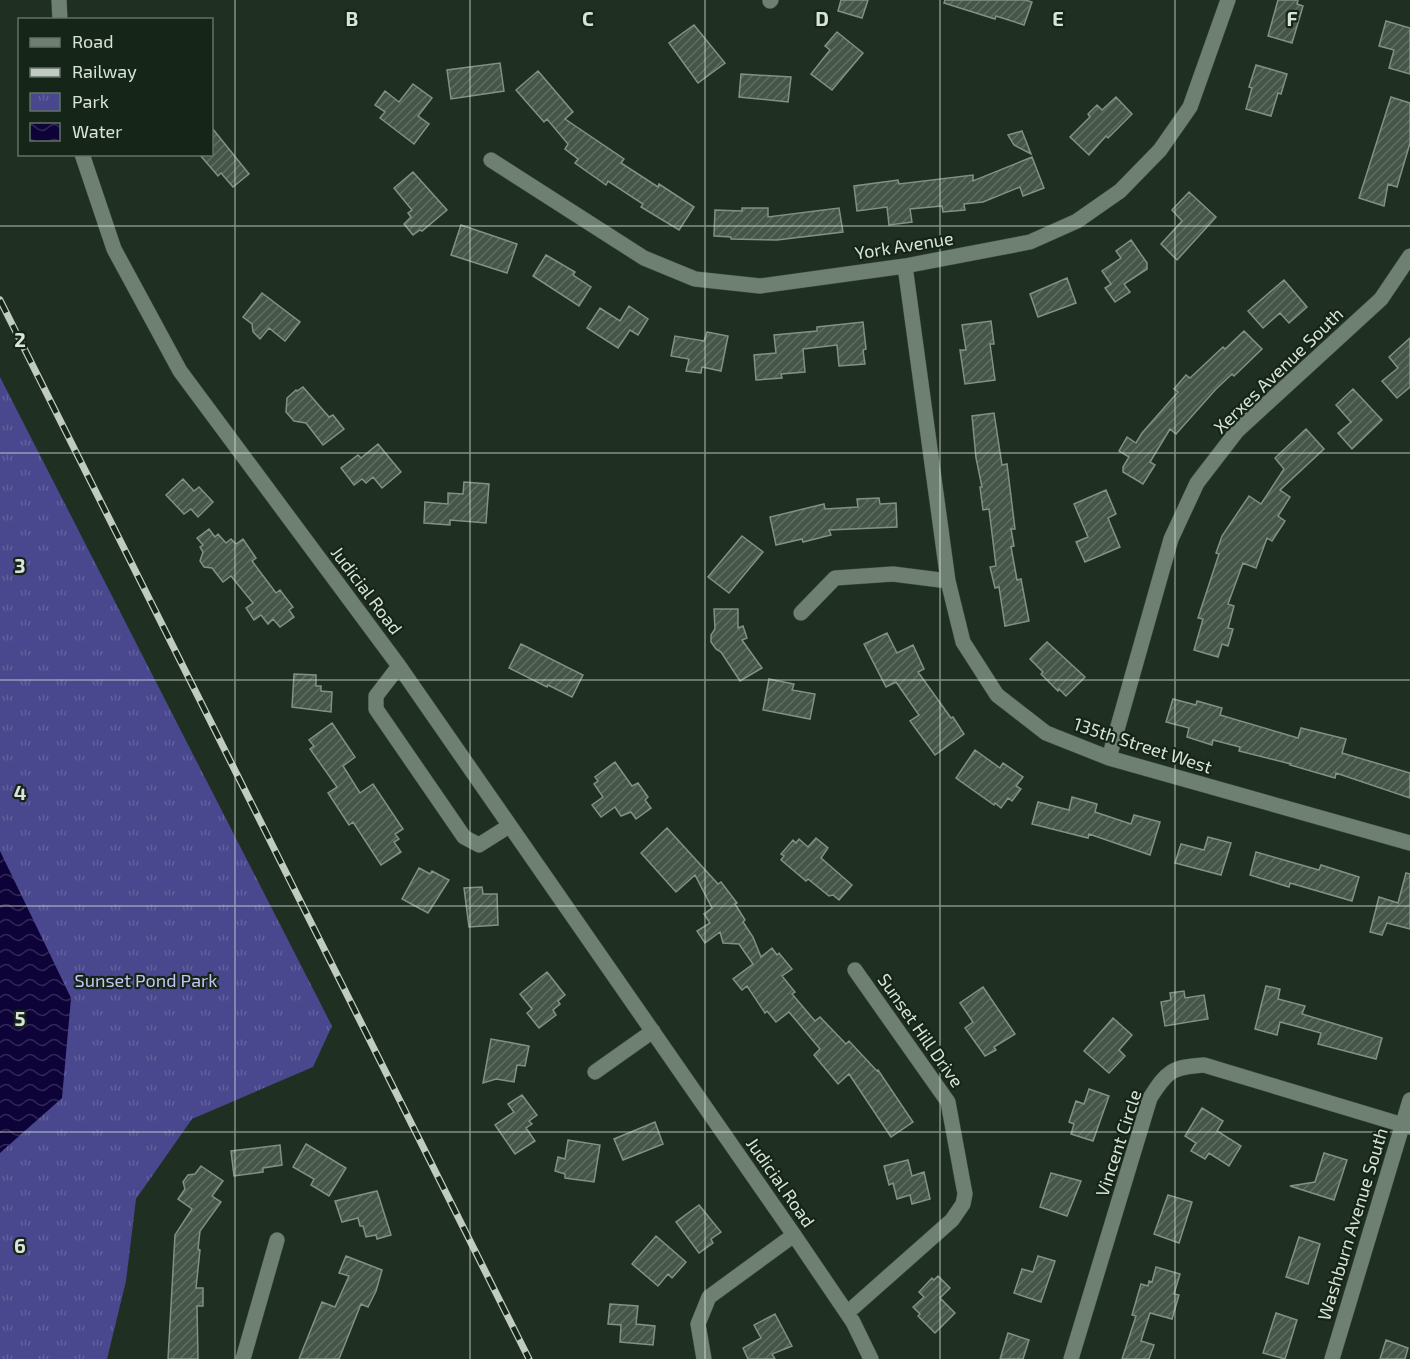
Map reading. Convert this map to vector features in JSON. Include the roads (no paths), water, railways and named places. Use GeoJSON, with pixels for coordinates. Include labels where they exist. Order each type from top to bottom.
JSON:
{"type":"FeatureCollection","features":[{"type":"Feature","properties":{"kind":"street"},"geometry":{"type":"LineString","coordinates":[[59,0],[60,18]]}},
{"type":"Feature","properties":{"kind":"street","name":"York Avenue"},"geometry":{"type":"LineString","coordinates":[[491,160],[644,258],[695,279],[760,286],[905,266],[1030,242],[1077,221],[1120,191],[1160,150],[1190,106],[1228,0]]}},
{"type":"Feature","properties":{"kind":"street","name":"Judicial Road"},"geometry":{"type":"LineString","coordinates":[[83,156],[114,249],[180,371],[399,666],[794,1235],[847,1313],[871,1359]]}},
{"type":"Feature","properties":{"kind":"street","name":"Xerxes Avenue South"},"geometry":{"type":"LineString","coordinates":[[1109,758],[1171,539],[1197,483],[1237,431],[1381,299],[1410,256]]}},
{"type":"Feature","properties":{"kind":"street","name":"135th Street West"},"geometry":{"type":"LineString","coordinates":[[905,266],[948,581],[963,642],[997,695],[1046,734],[1109,758],[1410,843]]}},
{"type":"Feature","properties":{"kind":"street"},"geometry":{"type":"LineString","coordinates":[[801,613],[835,578],[893,574],[948,581]]}},
{"type":"Feature","properties":{"kind":"street"},"geometry":{"type":"LineString","coordinates":[[399,666],[376,696],[376,709],[464,837],[479,844],[509,826]]}},
{"type":"Feature","properties":{"kind":"street","name":"Sunset Hill Drive"},"geometry":{"type":"LineString","coordinates":[[847,1313],[952,1220],[963,1204],[965,1194],[948,1102],[855,970]]}},
{"type":"Feature","properties":{"kind":"street"},"geometry":{"type":"LineString","coordinates":[[595,1072],[653,1031]]}},
{"type":"Feature","properties":{"kind":"street","name":"Vincent Circle"},"geometry":{"type":"LineString","coordinates":[[1071,1359],[1150,1098],[1164,1076],[1183,1067],[1204,1065],[1406,1126]]}},
{"type":"Feature","properties":{"kind":"street","name":"Washburn Avenue South"},"geometry":{"type":"LineString","coordinates":[[1332,1359],[1406,1126],[1410,1100]]}},
{"type":"Feature","properties":{"kind":"street"},"geometry":{"type":"LineString","coordinates":[[704,1359],[698,1324],[709,1297],[794,1235]]}},
{"type":"Feature","properties":{"kind":"street"},"geometry":{"type":"LineString","coordinates":[[243,1359],[277,1240]]}},
{"type":"Feature","properties":{"kind":"water"},"geometry":{"type":"Polygon","coordinates":[[[0,851],[71,998],[62,1098],[0,1153],[0,851]]]}},
{"type":"Feature","properties":{"kind":"railway"},"geometry":{"type":"LineString","coordinates":[[0,300],[529,1359]]}},
{"type":"Feature","properties":{"kind":"park label","name":"Sunset Pond Park"},"geometry":{"type":"Point","coordinates":[146,980]}}]}
